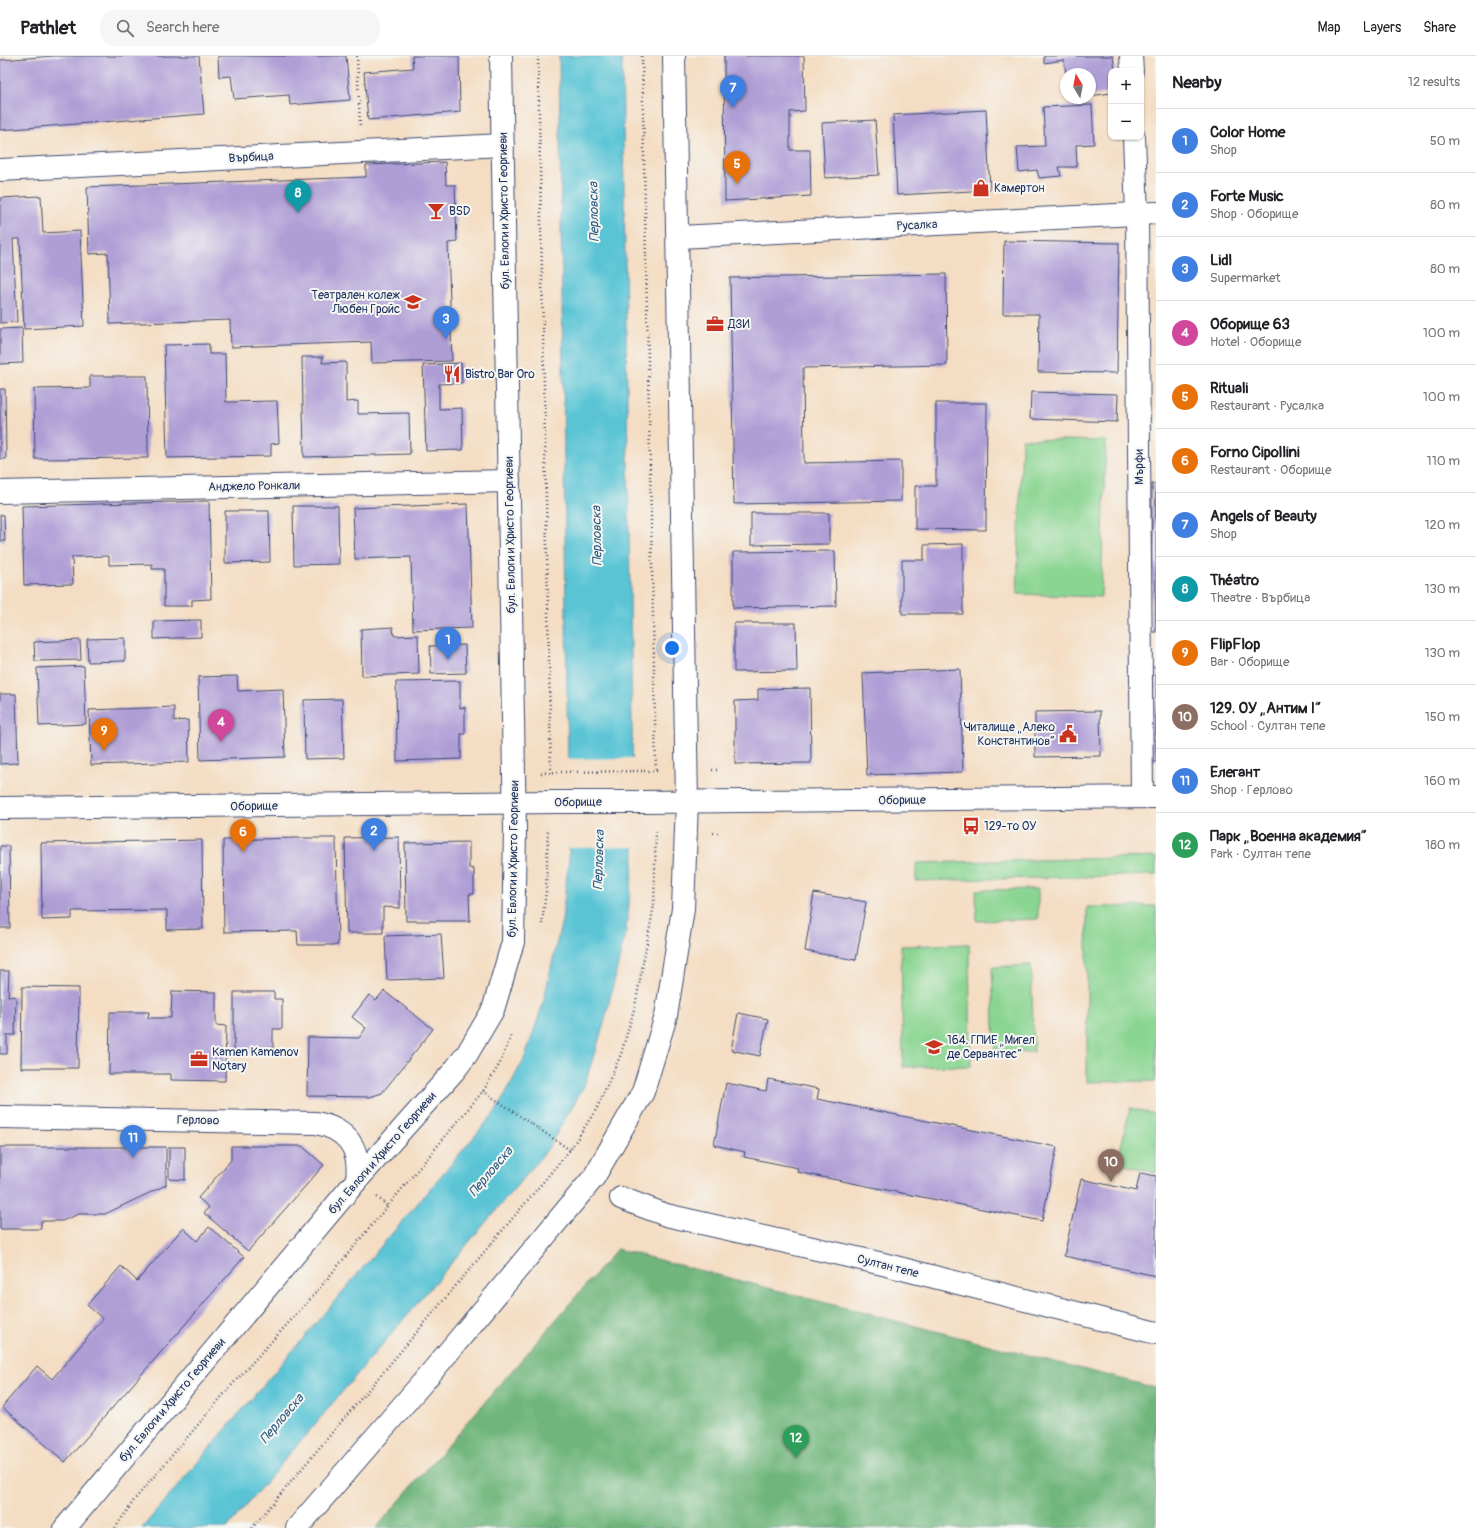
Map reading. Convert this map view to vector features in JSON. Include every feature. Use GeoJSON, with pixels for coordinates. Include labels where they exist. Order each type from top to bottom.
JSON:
{"type":"FeatureCollection","features":[{"type":"Feature","properties":{"kind":"street","name":"бул. Евлоги и Христо Георгиеви"},"geometry":{"type":"LineString","coordinates":[[64,1528],[357,1180],[454,1071],[468,1054],[493,1010],[513,942],[515,803],[501,56]]}},
{"type":"Feature","properties":{"kind":"street"},"geometry":{"type":"LineString","coordinates":[[297,1528],[430,1374],[594,1177],[643,1092],[666,1016],[683,909],[687,802],[674,56]]}},
{"type":"Feature","properties":{"kind":"street"},"geometry":{"type":"LineString","coordinates":[[1131,56],[1132,68]]}},
{"type":"Feature","properties":{"kind":"street","name":"Мърфи"},"geometry":{"type":"LineString","coordinates":[[1134,140],[1146,213],[1149,797]]}},
{"type":"Feature","properties":{"kind":"street","name":"Върбица"},"geometry":{"type":"LineString","coordinates":[[0,170],[503,145]]}},
{"type":"Feature","properties":{"kind":"street","name":"Русалка"},"geometry":{"type":"LineString","coordinates":[[678,237],[1146,213]]}},
{"type":"Feature","properties":{"kind":"street","name":"Анджело Ронкали"},"geometry":{"type":"LineString","coordinates":[[0,492],[509,480]]}},
{"type":"Feature","properties":{"kind":"street","name":"Оборище"},"geometry":{"type":"LineString","coordinates":[[0,808],[1149,797]]}},
{"type":"Feature","properties":{"kind":"street","name":"Герлово"},"geometry":{"type":"LineString","coordinates":[[0,1117],[316,1122],[329,1125],[341,1132],[350,1142],[355,1151],[358,1167],[357,1180]]}},
{"type":"Feature","properties":{"kind":"street","name":"Султан тепе"},"geometry":{"type":"LineString","coordinates":[[621,1198],[666,1215],[883,1264],[1156,1333]]}},
{"type":"Feature","properties":{"kind":"path"},"geometry":{"type":"LineString","coordinates":[[357,56],[362,152]]}},
{"type":"Feature","properties":{"kind":"path"},"geometry":{"type":"LineString","coordinates":[[538,56],[552,753],[551,772]]}},
{"type":"Feature","properties":{"kind":"path"},"geometry":{"type":"LineString","coordinates":[[642,56],[656,771]]}},
{"type":"Feature","properties":{"kind":"path"},"geometry":{"type":"LineString","coordinates":[[541,773],[662,771]]}},
{"type":"Feature","properties":{"kind":"path"},"geometry":{"type":"LineString","coordinates":[[252,1528],[570,1150],[597,1108],[618,1061],[635,1006],[654,905],[656,830]]}},
{"type":"Feature","properties":{"kind":"path"},"geometry":{"type":"LineString","coordinates":[[484,1091],[570,1150]]}},
{"type":"Feature","properties":{"kind":"green space"},"geometry":{"type":"Polygon","coordinates":[[[1022,439],[1106,441],[1101,597],[1017,594],[1022,439]]]}},
{"type":"Feature","properties":{"kind":"green space"},"geometry":{"type":"Polygon","coordinates":[[[1156,857],[1156,875],[916,881],[916,863],[1156,857]]]}},
{"type":"Feature","properties":{"kind":"green space"},"geometry":{"type":"Polygon","coordinates":[[[1038,889],[1038,919],[977,921],[976,890],[1038,889]]]}},
{"type":"Feature","properties":{"kind":"green space"},"geometry":{"type":"Polygon","coordinates":[[[1156,906],[1156,1081],[1087,1082],[1087,907],[1156,906]]]}},
{"type":"Feature","properties":{"kind":"green space"},"geometry":{"type":"Polygon","coordinates":[[[969,944],[971,1066],[903,1067],[901,946],[969,944]]]}},
{"type":"Feature","properties":{"kind":"green space"},"geometry":{"type":"Polygon","coordinates":[[[1031,965],[1034,1052],[995,1053],[992,967],[1031,965]]]}},
{"type":"Feature","properties":{"kind":"green space"},"geometry":{"type":"Polygon","coordinates":[[[1130,1108],[1156,1114],[1156,1173],[1117,1163],[1130,1108]]]}},
{"type":"Feature","properties":{"kind":"green space"},"geometry":{"type":"Polygon","coordinates":[[[617,1249],[1156,1388],[1156,1528],[376,1528],[617,1249]]]}},
{"type":"Feature","properties":{"kind":"water","name":"Перловска"},"geometry":{"type":"Polygon","coordinates":[[[559,56],[622,56],[634,857],[626,931],[604,1024],[584,1086],[547,1150],[227,1528],[142,1528],[496,1111],[524,1059],[542,1007],[562,920],[569,857],[559,56]]]}},
{"type":"Feature","properties":{"kind":"pier"},"geometry":{"type":"Polygon","coordinates":[[[635,758],[636,847],[567,848],[566,759],[635,758]]]}},
{"type":"Feature","properties":{"kind":"building"},"geometry":{"type":"Polygon","coordinates":[[[55,56],[199,56],[204,114],[0,130],[0,60],[55,56]]]}},
{"type":"Feature","properties":{"kind":"building"},"geometry":{"type":"Polygon","coordinates":[[[218,56],[346,56],[350,100],[290,105],[289,95],[234,99],[231,76],[219,77],[218,56]]]}},
{"type":"Feature","properties":{"kind":"building"},"geometry":{"type":"Polygon","coordinates":[[[412,56],[459,56],[460,112],[368,120],[364,72],[413,68],[412,56]]]}},
{"type":"Feature","properties":{"kind":"building"},"geometry":{"type":"Polygon","coordinates":[[[724,56],[804,56],[805,111],[790,112],[790,150],[810,150],[811,196],[725,201],[724,56]]]}},
{"type":"Feature","properties":{"kind":"building"},"geometry":{"type":"Polygon","coordinates":[[[1044,56],[1113,56],[1115,68],[1108,68],[1108,93],[1096,95],[1096,68],[1065,68],[1064,60],[1044,63],[1044,56]]]}},
{"type":"Feature","properties":{"kind":"building"},"geometry":{"type":"Polygon","coordinates":[[[1092,105],[1094,144],[1076,145],[1077,167],[1059,167],[1061,176],[1039,178],[1037,170],[1019,172],[1017,147],[1045,146],[1043,107],[1092,105]]]}},
{"type":"Feature","properties":{"kind":"building"},"geometry":{"type":"Polygon","coordinates":[[[986,110],[990,190],[897,195],[893,115],[986,110]]]}},
{"type":"Feature","properties":{"kind":"building"},"geometry":{"type":"Polygon","coordinates":[[[875,120],[879,175],[825,178],[822,123],[875,120]]]}},
{"type":"Feature","properties":{"kind":"building"},"geometry":{"type":"Polygon","coordinates":[[[445,162],[446,185],[455,185],[457,242],[448,243],[452,361],[372,363],[371,342],[231,347],[230,320],[110,324],[108,253],[89,254],[87,187],[366,177],[366,165],[445,162]]]}},
{"type":"Feature","properties":{"kind":"building"},"geometry":{"type":"Polygon","coordinates":[[[41,196],[43,233],[80,231],[84,326],[24,329],[20,239],[13,239],[17,322],[0,323],[0,198],[41,196]]]}},
{"type":"Feature","properties":{"kind":"building"},"geometry":{"type":"Polygon","coordinates":[[[1004,241],[1119,243],[1117,373],[1038,372],[1039,314],[1003,314],[1004,241]]]}},
{"type":"Feature","properties":{"kind":"building"},"geometry":{"type":"Polygon","coordinates":[[[946,274],[947,365],[803,368],[804,463],[901,461],[901,501],[734,504],[730,278],[946,274]]]}},
{"type":"Feature","properties":{"kind":"building"},"geometry":{"type":"Polygon","coordinates":[[[22,328],[23,363],[0,364],[0,329],[22,328]]]}},
{"type":"Feature","properties":{"kind":"building"},"geometry":{"type":"Polygon","coordinates":[[[209,344],[209,354],[225,354],[226,402],[277,401],[279,443],[271,444],[271,456],[167,458],[164,345],[209,344]]]}},
{"type":"Feature","properties":{"kind":"building"},"geometry":{"type":"Polygon","coordinates":[[[302,357],[323,357],[322,363],[346,362],[346,402],[358,401],[358,414],[409,413],[410,454],[304,457],[302,357]]]}},
{"type":"Feature","properties":{"kind":"building"},"geometry":{"type":"Polygon","coordinates":[[[461,363],[462,383],[439,384],[439,409],[462,408],[463,450],[426,451],[423,365],[461,363]]]}},
{"type":"Feature","properties":{"kind":"building"},"geometry":{"type":"Polygon","coordinates":[[[90,376],[147,376],[148,458],[35,459],[34,389],[90,388],[90,376]]]}},
{"type":"Feature","properties":{"kind":"building"},"geometry":{"type":"Polygon","coordinates":[[[0,389],[5,389],[6,459],[0,459],[0,389]]]}},
{"type":"Feature","properties":{"kind":"building"},"geometry":{"type":"Polygon","coordinates":[[[1031,392],[1118,394],[1117,422],[1030,419],[1031,392]]]}},
{"type":"Feature","properties":{"kind":"building"},"geometry":{"type":"Polygon","coordinates":[[[936,403],[987,403],[986,530],[915,529],[915,486],[936,486],[936,403]]]}},
{"type":"Feature","properties":{"kind":"building"},"geometry":{"type":"Polygon","coordinates":[[[1152,484],[1156,484],[1156,632],[1151,632],[1152,484]]]}},
{"type":"Feature","properties":{"kind":"building"},"geometry":{"type":"Polygon","coordinates":[[[209,501],[211,599],[192,600],[192,606],[164,606],[164,569],[152,569],[152,564],[109,565],[109,556],[72,557],[73,584],[24,585],[22,506],[209,501]]]}},
{"type":"Feature","properties":{"kind":"building"},"geometry":{"type":"Polygon","coordinates":[[[468,504],[472,628],[413,630],[411,557],[355,559],[353,508],[468,504]]]}},
{"type":"Feature","properties":{"kind":"building"},"geometry":{"type":"Polygon","coordinates":[[[293,506],[338,506],[339,564],[294,565],[293,506]]]}},
{"type":"Feature","properties":{"kind":"building"},"geometry":{"type":"Polygon","coordinates":[[[225,511],[269,511],[270,562],[225,563],[225,511]]]}},
{"type":"Feature","properties":{"kind":"building"},"geometry":{"type":"Polygon","coordinates":[[[751,513],[829,513],[829,544],[751,545],[751,513]]]}},
{"type":"Feature","properties":{"kind":"building"},"geometry":{"type":"Polygon","coordinates":[[[0,515],[4,515],[5,541],[0,541],[0,515]]]}},
{"type":"Feature","properties":{"kind":"building"},"geometry":{"type":"Polygon","coordinates":[[[963,544],[963,614],[902,614],[902,560],[924,560],[924,545],[963,544]]]}},
{"type":"Feature","properties":{"kind":"building"},"geometry":{"type":"Polygon","coordinates":[[[835,551],[836,606],[733,608],[733,552],[835,551]]]}},
{"type":"Feature","properties":{"kind":"building"},"geometry":{"type":"Polygon","coordinates":[[[201,620],[201,637],[154,639],[154,621],[201,620]]]}},
{"type":"Feature","properties":{"kind":"building"},"geometry":{"type":"Polygon","coordinates":[[[734,623],[796,623],[797,671],[734,672],[734,623]]]}},
{"type":"Feature","properties":{"kind":"building"},"geometry":{"type":"Polygon","coordinates":[[[393,627],[394,636],[418,635],[419,674],[362,676],[361,629],[393,627]]]}},
{"type":"Feature","properties":{"kind":"building"},"geometry":{"type":"Polygon","coordinates":[[[125,638],[125,661],[88,662],[87,639],[125,638]]]}},
{"type":"Feature","properties":{"kind":"building"},"geometry":{"type":"Polygon","coordinates":[[[80,640],[81,660],[35,661],[34,642],[80,640]]]}},
{"type":"Feature","properties":{"kind":"building"},"geometry":{"type":"Polygon","coordinates":[[[465,645],[466,673],[431,674],[430,646],[465,645]]]}},
{"type":"Feature","properties":{"kind":"building"},"geometry":{"type":"Polygon","coordinates":[[[84,666],[86,724],[39,726],[37,668],[84,666]]]}},
{"type":"Feature","properties":{"kind":"building"},"geometry":{"type":"Polygon","coordinates":[[[1147,667],[1156,667],[1156,762],[1148,762],[1147,667]]]}},
{"type":"Feature","properties":{"kind":"building"},"geometry":{"type":"Polygon","coordinates":[[[960,669],[963,772],[867,775],[863,673],[960,669]]]}},
{"type":"Feature","properties":{"kind":"building"},"geometry":{"type":"Polygon","coordinates":[[[237,676],[238,691],[283,689],[285,757],[200,760],[198,677],[237,676]]]}},
{"type":"Feature","properties":{"kind":"building"},"geometry":{"type":"Polygon","coordinates":[[[460,681],[460,708],[465,707],[465,734],[461,734],[461,759],[397,761],[396,682],[460,681]]]}},
{"type":"Feature","properties":{"kind":"building"},"geometry":{"type":"Polygon","coordinates":[[[810,688],[811,763],[735,764],[735,701],[758,700],[758,689],[810,688]]]}},
{"type":"Feature","properties":{"kind":"building"},"geometry":{"type":"Polygon","coordinates":[[[0,694],[16,694],[18,763],[0,764],[0,694]]]}},
{"type":"Feature","properties":{"kind":"building"},"geometry":{"type":"Polygon","coordinates":[[[342,699],[344,758],[305,759],[304,700],[342,699]]]}},
{"type":"Feature","properties":{"kind":"building"},"geometry":{"type":"Polygon","coordinates":[[[174,707],[174,721],[188,720],[189,762],[91,765],[89,710],[174,707]]]}},
{"type":"Feature","properties":{"kind":"building","name":"Читалище „Алеко Константинов“"},"geometry":{"type":"Polygon","coordinates":[[[1100,711],[1101,756],[1035,757],[1035,712],[1100,711]]]}},
{"type":"Feature","properties":{"kind":"building"},"geometry":{"type":"Polygon","coordinates":[[[399,837],[400,908],[383,907],[383,933],[347,933],[345,838],[399,837]]]}},
{"type":"Feature","properties":{"kind":"building"},"geometry":{"type":"Polygon","coordinates":[[[336,838],[338,945],[298,945],[297,931],[224,932],[223,840],[336,838]]]}},
{"type":"Feature","properties":{"kind":"building"},"geometry":{"type":"Polygon","coordinates":[[[202,840],[203,929],[167,930],[167,910],[72,911],[72,919],[42,920],[41,843],[202,840]]]}},
{"type":"Feature","properties":{"kind":"building"},"geometry":{"type":"Polygon","coordinates":[[[469,842],[469,868],[474,869],[474,894],[469,894],[470,921],[406,921],[405,843],[469,842]]]}},
{"type":"Feature","properties":{"kind":"building"},"geometry":{"type":"Polygon","coordinates":[[[0,846],[9,846],[10,928],[0,928],[0,846]]]}},
{"type":"Feature","properties":{"kind":"building"},"geometry":{"type":"Polygon","coordinates":[[[814,893],[866,902],[856,960],[805,951],[814,893]]]}},
{"type":"Feature","properties":{"kind":"building"},"geometry":{"type":"Polygon","coordinates":[[[441,934],[444,978],[387,980],[385,936],[441,934]]]}},
{"type":"Feature","properties":{"kind":"building"},"geometry":{"type":"Polygon","coordinates":[[[0,971],[9,971],[8,996],[16,997],[15,1035],[7,1035],[7,1054],[0,1054],[0,971]]]}},
{"type":"Feature","properties":{"kind":"building"},"geometry":{"type":"Polygon","coordinates":[[[22,987],[79,988],[78,1068],[21,1068],[22,987]]]}},
{"type":"Feature","properties":{"kind":"building"},"geometry":{"type":"Polygon","coordinates":[[[172,991],[216,992],[216,1025],[226,1026],[225,1081],[171,1080],[171,1074],[109,1074],[110,1012],[149,1012],[148,1018],[171,1018],[172,991]]]}},
{"type":"Feature","properties":{"kind":"building"},"geometry":{"type":"Polygon","coordinates":[[[384,991],[433,1029],[382,1093],[370,1097],[307,1096],[308,1037],[359,1038],[366,1028],[352,1017],[369,995],[376,1000],[384,991]]]}},
{"type":"Feature","properties":{"kind":"building"},"geometry":{"type":"Polygon","coordinates":[[[234,992],[274,992],[274,999],[282,999],[282,1029],[273,1029],[273,1052],[234,1052],[234,992]]]}},
{"type":"Feature","properties":{"kind":"building"},"geometry":{"type":"Polygon","coordinates":[[[738,1013],[768,1019],[760,1056],[731,1050],[738,1013]]]}},
{"type":"Feature","properties":{"kind":"building"},"geometry":{"type":"Polygon","coordinates":[[[768,1079],[819,1089],[817,1099],[1057,1147],[1042,1221],[797,1172],[798,1168],[744,1157],[745,1152],[714,1145],[726,1083],[766,1091],[768,1079]]]}},
{"type":"Feature","properties":{"kind":"building"},"geometry":{"type":"Polygon","coordinates":[[[231,1146],[302,1146],[324,1165],[248,1251],[204,1213],[209,1207],[198,1198],[231,1160],[231,1146]]]}},
{"type":"Feature","properties":{"kind":"building"},"geometry":{"type":"Polygon","coordinates":[[[0,1147],[166,1147],[166,1185],[105,1214],[79,1214],[62,1221],[41,1221],[41,1229],[0,1229],[0,1147]]]}},
{"type":"Feature","properties":{"kind":"building"},"geometry":{"type":"Polygon","coordinates":[[[169,1147],[185,1147],[185,1180],[169,1179],[169,1147]]]}},
{"type":"Feature","properties":{"kind":"building"},"geometry":{"type":"Polygon","coordinates":[[[1140,1173],[1156,1176],[1156,1276],[1064,1256],[1081,1179],[1136,1191],[1140,1173]]]}},
{"type":"Feature","properties":{"kind":"building"},"geometry":{"type":"Polygon","coordinates":[[[209,1227],[244,1257],[65,1462],[2,1407],[37,1366],[52,1379],[98,1325],[103,1319],[87,1305],[121,1266],[137,1281],[183,1228],[197,1241],[209,1227]]]}},
{"type":"Feature","properties":{"kind":"place","name":"Angels of Beauty"},"geometry":{"type":"Point","coordinates":[733,108]}},
{"type":"Feature","properties":{"kind":"place","name":"Rituali"},"geometry":{"type":"Point","coordinates":[737,184]}},
{"type":"Feature","properties":{"kind":"place","name":"Камертон"},"geometry":{"type":"Point","coordinates":[981,188]}},
{"type":"Feature","properties":{"kind":"place","name":"BSD"},"geometry":{"type":"Point","coordinates":[436,211]}},
{"type":"Feature","properties":{"kind":"place","name":"Théatro"},"geometry":{"type":"Point","coordinates":[298,213]}},
{"type":"Feature","properties":{"kind":"place","name":"Театрален колеж Любен Гройс"},"geometry":{"type":"Point","coordinates":[413,302]}},
{"type":"Feature","properties":{"kind":"place","name":"ДЗИ"},"geometry":{"type":"Point","coordinates":[715,324]}},
{"type":"Feature","properties":{"kind":"place","name":"Lidl"},"geometry":{"type":"Point","coordinates":[446,339]}},
{"type":"Feature","properties":{"kind":"place","name":"Bistro Bar Oro"},"geometry":{"type":"Point","coordinates":[452,374]}},
{"type":"Feature","properties":{"kind":"place","name":"Color Home"},"geometry":{"type":"Point","coordinates":[448,660]}},
{"type":"Feature","properties":{"kind":"place","name":"Читалище „Алеко Константинов“"},"geometry":{"type":"Point","coordinates":[1068,734]}},
{"type":"Feature","properties":{"kind":"place","name":"Оборище 63"},"geometry":{"type":"Point","coordinates":[221,742]}},
{"type":"Feature","properties":{"kind":"place","name":"FlipFlop"},"geometry":{"type":"Point","coordinates":[104,751]}},
{"type":"Feature","properties":{"kind":"place","name":"129-то ОУ"},"geometry":{"type":"Point","coordinates":[971,826]}},
{"type":"Feature","properties":{"kind":"place","name":"Forte Music"},"geometry":{"type":"Point","coordinates":[374,851]}},
{"type":"Feature","properties":{"kind":"place","name":"Forno Cipollini"},"geometry":{"type":"Point","coordinates":[243,852]}},
{"type":"Feature","properties":{"kind":"place","name":"164. ГПИЕ „Мигел де Сервантес“"},"geometry":{"type":"Point","coordinates":[934,1047]}},
{"type":"Feature","properties":{"kind":"place","name":"Kamen Kamenov Notary"},"geometry":{"type":"Point","coordinates":[199,1059]}},
{"type":"Feature","properties":{"kind":"place","name":"Елегант"},"geometry":{"type":"Point","coordinates":[133,1158]}},
{"type":"Feature","properties":{"kind":"place","name":"129. ОУ „Антим I“"},"geometry":{"type":"Point","coordinates":[1111,1182]}},
{"type":"Feature","properties":{"kind":"place","name":"Парк „Военна академия“"},"geometry":{"type":"Point","coordinates":[796,1458]}}]}
